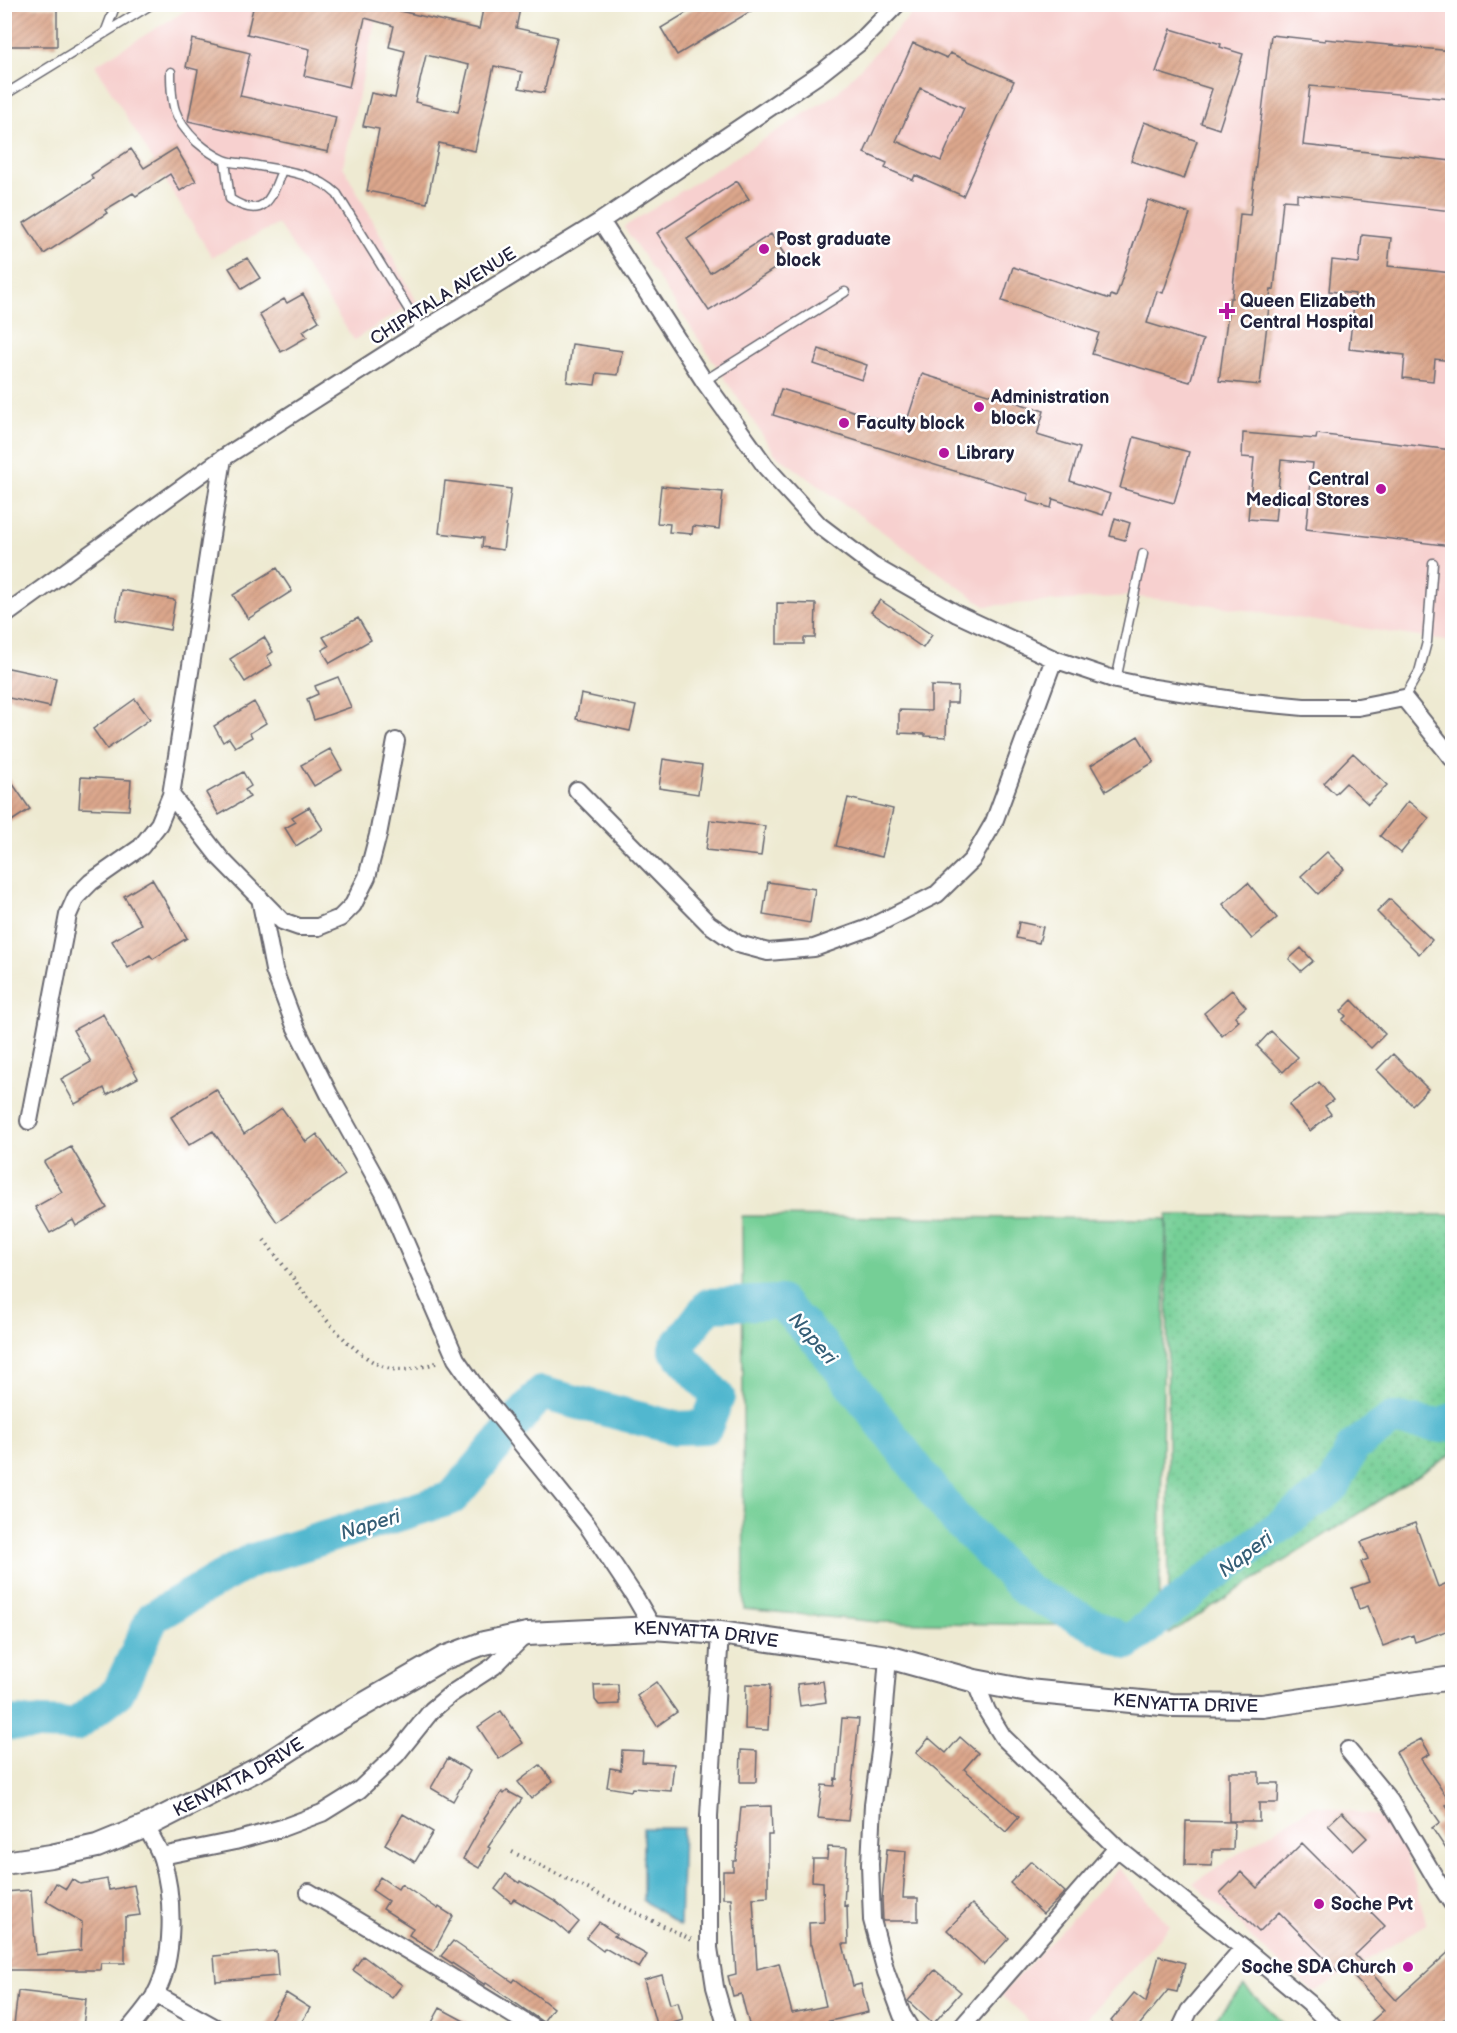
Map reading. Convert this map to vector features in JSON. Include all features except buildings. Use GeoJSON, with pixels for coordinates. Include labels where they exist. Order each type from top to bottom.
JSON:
{"type":"FeatureCollection","features":[{"type":"Feature","properties":{"kind":"main road","name":"KENYATTA DRIVE"},"geometry":{"type":"LineString","coordinates":[[4,1863],[51,1857],[97,1846],[146,1826],[264,1766],[323,1728],[444,1658],[484,1643],[526,1634],[653,1628],[720,1633],[888,1657],[975,1681],[1028,1691],[1172,1705],[1262,1706],[1452,1678]]}},
{"type":"Feature","properties":{"kind":"street","name":"CHIPATALA AVENUE"},"geometry":{"type":"LineString","coordinates":[[4,616],[223,458],[422,331],[601,221],[821,73],[859,43],[897,4]]}},
{"type":"Feature","properties":{"kind":"street"},"geometry":{"type":"LineString","coordinates":[[601,221],[704,381],[766,467],[819,525],[873,566],[957,614],[1054,659],[1116,680],[1218,698],[1304,707],[1358,707],[1404,698],[1452,758]]}},
{"type":"Feature","properties":{"kind":"street"},"geometry":{"type":"LineString","coordinates":[[29,1121],[69,915],[76,897],[91,882],[141,847],[159,824],[171,795],[223,458]]}},
{"type":"Feature","properties":{"kind":"street"},"geometry":{"type":"LineString","coordinates":[[577,790],[710,924],[738,944],[768,952],[814,948],[870,928],[937,894],[972,860],[994,822],[1054,659]]}},
{"type":"Feature","properties":{"kind":"street"},"geometry":{"type":"LineString","coordinates":[[171,795],[220,858],[282,921],[299,927],[318,927],[340,918],[353,905],[367,877],[396,741]]}},
{"type":"Feature","properties":{"kind":"street"},"geometry":{"type":"LineString","coordinates":[[260,898],[274,970],[295,1026],[329,1094],[384,1192],[456,1359],[587,1525],[624,1579],[653,1628]]}},
{"type":"Feature","properties":{"kind":"street"},"geometry":{"type":"LineString","coordinates":[[720,1633],[710,1816],[709,1948],[715,1987],[727,2028]]}},
{"type":"Feature","properties":{"kind":"street"},"geometry":{"type":"LineString","coordinates":[[162,1857],[235,1841],[282,1828],[322,1813],[359,1790],[396,1755],[432,1710],[494,1666],[526,1634]]}},
{"type":"Feature","properties":{"kind":"street"},"geometry":{"type":"LineString","coordinates":[[888,1657],[881,1744],[873,1804],[870,1864],[872,1920],[886,1972],[902,2015],[910,2028]]}},
{"type":"Feature","properties":{"kind":"street"},"geometry":{"type":"LineString","coordinates":[[975,1681],[987,1711],[1004,1737],[1117,1848],[1243,1948],[1309,2003],[1334,2028]]}},
{"type":"Feature","properties":{"kind":"street"},"geometry":{"type":"LineString","coordinates":[[1348,1750],[1390,1801],[1452,1903]]}},
{"type":"Feature","properties":{"kind":"street"},"geometry":{"type":"LineString","coordinates":[[130,2028],[155,1994],[166,1964],[171,1919],[168,1882],[162,1857],[146,1826]]}},
{"type":"Feature","properties":{"kind":"street"},"geometry":{"type":"LineString","coordinates":[[961,2028],[1117,1848]]}},
{"type":"Feature","properties":{"kind":"street"},"geometry":{"type":"LineString","coordinates":[[309,1892],[534,2028]]}},
{"type":"Feature","properties":{"kind":"street"},"geometry":{"type":"LineString","coordinates":[[1181,2028],[1189,2011],[1243,1948]]}},
{"type":"Feature","properties":{"kind":"street"},"geometry":{"type":"LineString","coordinates":[[155,1994],[216,2028]]}},
{"type":"Feature","properties":{"kind":"lane"},"geometry":{"type":"LineString","coordinates":[[105,33],[116,4]]}},
{"type":"Feature","properties":{"kind":"lane"},"geometry":{"type":"LineString","coordinates":[[4,95],[152,4]]}},
{"type":"Feature","properties":{"kind":"lane"},"geometry":{"type":"LineString","coordinates":[[171,72],[171,96],[177,118],[183,128],[201,145],[225,160],[313,177],[327,184],[337,194],[422,331]]}},
{"type":"Feature","properties":{"kind":"lane"},"geometry":{"type":"LineString","coordinates":[[225,160],[230,199],[244,208],[261,206],[271,199],[282,170]]}},
{"type":"Feature","properties":{"kind":"lane"},"geometry":{"type":"LineString","coordinates":[[704,381],[845,292]]}},
{"type":"Feature","properties":{"kind":"lane"},"geometry":{"type":"LineString","coordinates":[[1116,680],[1143,555]]}},
{"type":"Feature","properties":{"kind":"lane"},"geometry":{"type":"LineString","coordinates":[[1404,698],[1419,672],[1427,642],[1433,562]]}},
{"type":"Feature","properties":{"kind":"path"},"geometry":{"type":"LineString","coordinates":[[264,1240],[320,1311],[354,1349],[378,1365],[407,1370],[456,1359]]}},
{"type":"Feature","properties":{"kind":"path"},"geometry":{"type":"LineString","coordinates":[[512,1852],[709,1948]]}},
{"type":"Feature","properties":{"kind":"shaded area"},"geometry":{"type":"Polygon","coordinates":[[[195,5],[379,5],[343,166],[418,304],[406,307],[354,340],[278,224],[212,257],[95,65],[195,5]]]}},
{"type":"Feature","properties":{"kind":"shaded area"},"geometry":{"type":"Polygon","coordinates":[[[920,5],[1452,5],[1452,642],[1212,605],[1128,596],[985,606],[775,454],[624,227],[836,94],[920,5]]]}},
{"type":"Feature","properties":{"kind":"shaded area","name":"Soche Pvt"},"geometry":{"type":"Polygon","coordinates":[[[1314,1805],[1396,1819],[1427,1924],[1314,1992],[1252,1939],[1244,1928],[1193,1883],[1314,1805]]]}},
{"type":"Feature","properties":{"kind":"shaded area"},"geometry":{"type":"Polygon","coordinates":[[[1119,1868],[1170,1926],[1078,2028],[1036,2028],[1001,1995],[1119,1868]]]}},
{"type":"Feature","properties":{"kind":"green space"},"geometry":{"type":"Polygon","coordinates":[[[1167,1215],[1452,1215],[1452,1454],[1169,1634],[1167,1215]]]}},
{"type":"Feature","properties":{"kind":"green space"},"geometry":{"type":"Polygon","coordinates":[[[742,1216],[1166,1219],[1159,1627],[879,1622],[744,1609],[742,1216]]]}},
{"type":"Feature","properties":{"kind":"green space"},"geometry":{"type":"Polygon","coordinates":[[[1244,1986],[1288,2028],[1207,2028],[1244,1986]]]}},
{"type":"Feature","properties":{"kind":"water"},"geometry":{"type":"Polygon","coordinates":[[[643,1828],[683,1828],[680,1926],[643,1900],[643,1828]]]}},
{"type":"Feature","properties":{"kind":"waterway","name":"Naperi"},"geometry":{"type":"LineString","coordinates":[[4,1723],[75,1725],[118,1692],[153,1617],[250,1561],[452,1498],[541,1393],[676,1428],[706,1427],[718,1397],[675,1349],[709,1305],[780,1302],[820,1343],[954,1517],[1027,1591],[1128,1643],[1206,1581],[1334,1486],[1353,1447],[1393,1419],[1442,1426],[1452,1420]]}},
{"type":"Feature","properties":{"kind":"place","name":"Post graduate block"},"geometry":{"type":"Point","coordinates":[764,249]}},
{"type":"Feature","properties":{"kind":"place","name":"Queen Elizabeth Central Hospital"},"geometry":{"type":"Point","coordinates":[1227,311]}},
{"type":"Feature","properties":{"kind":"place","name":"Administration block"},"geometry":{"type":"Point","coordinates":[979,407]}},
{"type":"Feature","properties":{"kind":"place","name":"Faculty block"},"geometry":{"type":"Point","coordinates":[844,423]}},
{"type":"Feature","properties":{"kind":"place","name":"Library"},"geometry":{"type":"Point","coordinates":[944,453]}},
{"type":"Feature","properties":{"kind":"place","name":"Central Medical Stores"},"geometry":{"type":"Point","coordinates":[1381,489]}},
{"type":"Feature","properties":{"kind":"place","name":"Soche Pvt"},"geometry":{"type":"Point","coordinates":[1319,1904]}},
{"type":"Feature","properties":{"kind":"place","name":"Soche SDA Church"},"geometry":{"type":"Point","coordinates":[1408,1967]}}]}
